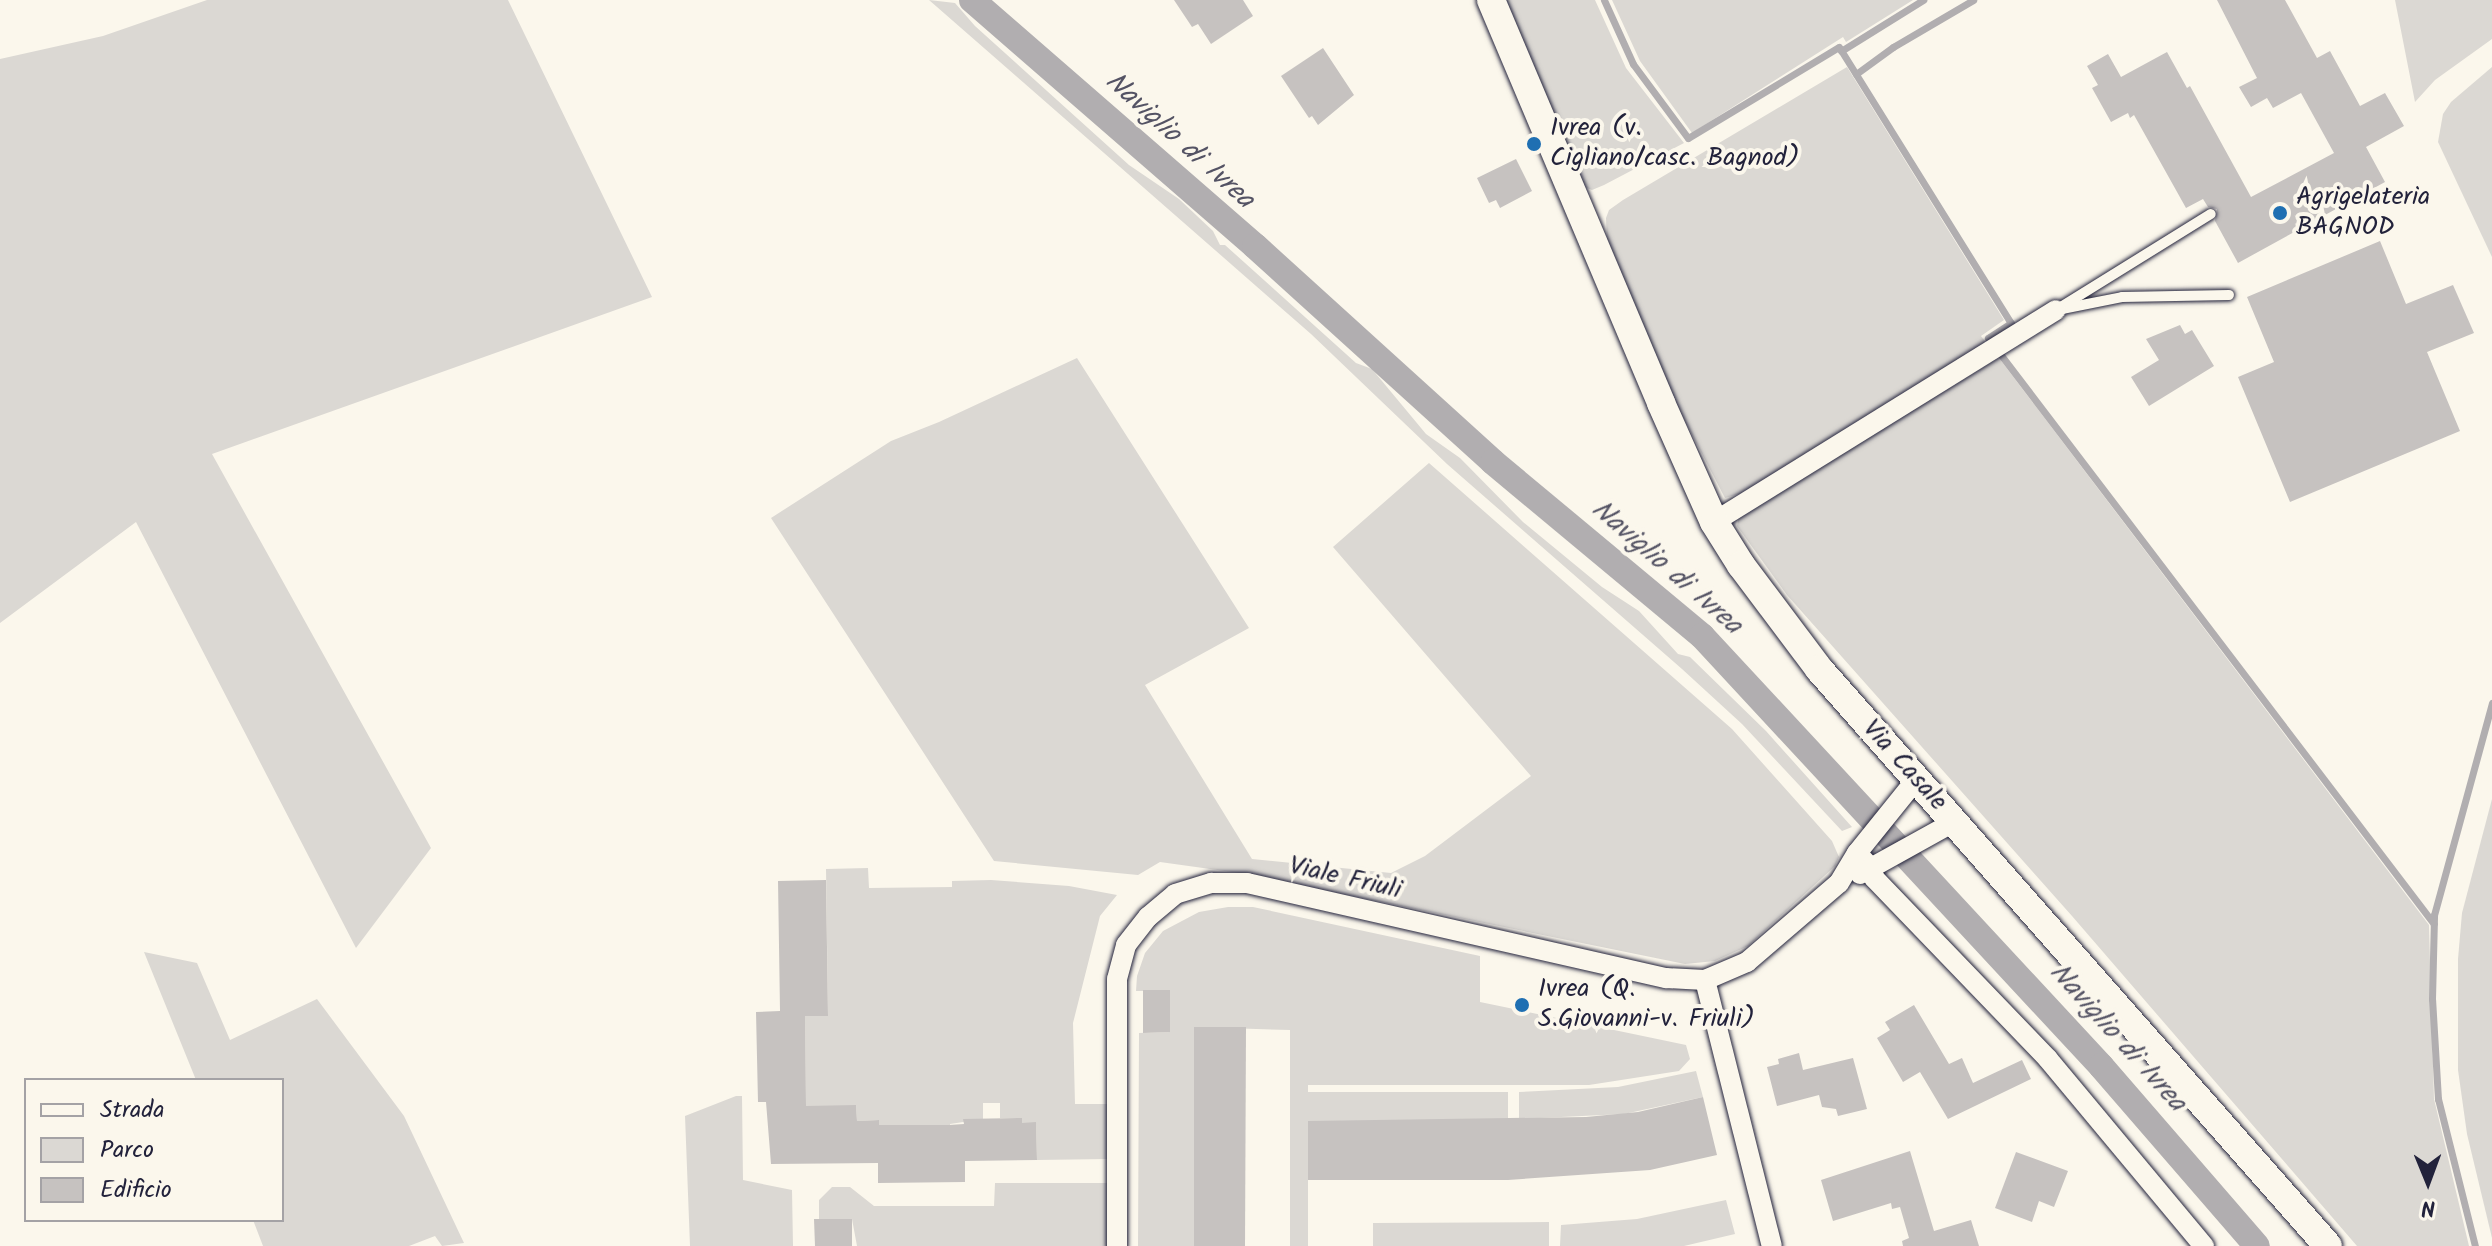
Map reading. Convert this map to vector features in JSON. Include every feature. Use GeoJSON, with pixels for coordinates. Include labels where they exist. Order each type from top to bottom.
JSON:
{"type":"FeatureCollection","features":[{"type":"Feature","properties":{"kind":"main road","name":"Via Casale"},"geometry":{"type":"LineString","coordinates":[[1491,0],[1714,522],[1770,607],[1916,780],[2328,1246]]}},
{"type":"Feature","properties":{"kind":"street"},"geometry":{"type":"LineString","coordinates":[[1714,522],[2056,310]]}},
{"type":"Feature","properties":{"kind":"street","name":"Viale Friuli"},"geometry":{"type":"LineString","coordinates":[[1839,883],[1857,853],[1916,780]]}},
{"type":"Feature","properties":{"kind":"street","name":"Viale Friuli"},"geometry":{"type":"LineString","coordinates":[[1117,1246],[1117,979],[1126,945],[1148,917],[1175,894],[1211,883],[1247,883],[1666,978],[1705,980],[1747,962],[1839,883],[1872,869],[1954,822]]}},
{"type":"Feature","properties":{"kind":"street"},"geometry":{"type":"LineString","coordinates":[[1857,853],[1872,869],[1874,878],[2048,1059],[2204,1246]]}},
{"type":"Feature","properties":{"kind":"street"},"geometry":{"type":"LineString","coordinates":[[1705,980],[1772,1246]]}},
{"type":"Feature","properties":{"kind":"lane"},"geometry":{"type":"LineString","coordinates":[[2056,310],[2211,214]]}},
{"type":"Feature","properties":{"kind":"lane"},"geometry":{"type":"LineString","coordinates":[[2056,310],[2122,297],[2229,295]]}},
{"type":"Feature","properties":{"kind":"green space"},"geometry":{"type":"Polygon","coordinates":[[[207,0],[508,0],[652,297],[212,454],[431,848],[356,948],[136,522],[0,623],[0,59],[103,36],[207,0]]]}},
{"type":"Feature","properties":{"kind":"green space"},"geometry":{"type":"Polygon","coordinates":[[[929,0],[955,3],[975,26],[1129,165],[1179,199],[1213,231],[1220,245],[1225,245],[1356,363],[1372,369],[1426,434],[1460,458],[1523,522],[1602,587],[1639,611],[1678,654],[1690,657],[1766,731],[1852,827],[1842,831],[1742,724],[1682,669],[1447,464],[1311,334],[929,0]]]}},
{"type":"Feature","properties":{"kind":"green space"},"geometry":{"type":"Polygon","coordinates":[[[1503,0],[1595,0],[1626,68],[1684,143],[1604,185],[1592,190],[1582,186],[1503,0]]]}},
{"type":"Feature","properties":{"kind":"green space"},"geometry":{"type":"Polygon","coordinates":[[[1612,0],[1913,0],[1846,42],[1843,37],[1692,133],[1640,61],[1612,0]]]}},
{"type":"Feature","properties":{"kind":"green space"},"geometry":{"type":"Polygon","coordinates":[[[2395,0],[2492,0],[2492,39],[2435,80],[2415,102],[2395,0]]]}},
{"type":"Feature","properties":{"kind":"green space"},"geometry":{"type":"Polygon","coordinates":[[[1847,67],[2004,320],[1981,336],[1987,344],[1742,493],[1725,498],[1673,398],[1607,241],[1606,218],[1609,210],[1623,200],[1847,67]]]}},
{"type":"Feature","properties":{"kind":"green space"},"geometry":{"type":"Polygon","coordinates":[[[2492,67],[2492,257],[2438,142],[2443,114],[2451,102],[2492,67]]]}},
{"type":"Feature","properties":{"kind":"green space"},"geometry":{"type":"Polygon","coordinates":[[[1077,358],[1249,628],[1145,685],[1252,859],[1391,873],[1425,856],[1531,776],[1333,547],[1429,463],[1732,729],[1832,841],[1839,857],[1835,866],[1748,946],[1715,961],[1685,964],[1239,873],[1160,862],[1138,875],[994,861],[771,518],[891,441],[1077,358]]]}},
{"type":"Feature","properties":{"kind":"green space"},"geometry":{"type":"Polygon","coordinates":[[[1999,358],[2429,925],[2434,1099],[2469,1246],[2357,1246],[2072,916],[1787,595],[1737,526],[1739,516],[1999,358]]]}},
{"type":"Feature","properties":{"kind":"green space"},"geometry":{"type":"Polygon","coordinates":[[[2492,799],[2492,1238],[2467,1134],[2458,1070],[2458,959],[2462,913],[2492,799]]]}},
{"type":"Feature","properties":{"kind":"green space"},"geometry":{"type":"Polygon","coordinates":[[[868,868],[869,888],[952,887],[952,881],[991,880],[1069,886],[1117,895],[1100,916],[1073,1023],[1075,1104],[1108,1104],[1108,1159],[1037,1160],[1036,1123],[1022,1123],[1022,1118],[1000,1118],[1000,1103],[983,1103],[983,1119],[950,1124],[950,1140],[893,1141],[892,1125],[879,1125],[878,1120],[857,1121],[856,1105],[806,1126],[805,1016],[828,1015],[826,869],[868,868]]]}},
{"type":"Feature","properties":{"kind":"green space"},"geometry":{"type":"Polygon","coordinates":[[[1253,907],[1480,956],[1480,1002],[1686,1045],[1690,1059],[1679,1071],[1589,1085],[1308,1085],[1308,1092],[1508,1092],[1508,1121],[1308,1121],[1308,1246],[1290,1246],[1290,1030],[1194,1027],[1194,1246],[1138,1246],[1139,1033],[1170,1032],[1170,991],[1136,991],[1137,976],[1145,953],[1163,931],[1199,912],[1253,907]]]}},
{"type":"Feature","properties":{"kind":"green space"},"geometry":{"type":"Polygon","coordinates":[[[144,952],[197,963],[230,1040],[317,999],[404,1116],[464,1243],[442,1246],[435,1236],[409,1246],[263,1246],[254,1222],[284,1222],[284,1078],[195,1078],[144,952]]]}},
{"type":"Feature","properties":{"kind":"green space"},"geometry":{"type":"Polygon","coordinates":[[[1696,1071],[1703,1097],[1624,1114],[1519,1119],[1519,1092],[1618,1087],[1696,1071]]]}},
{"type":"Feature","properties":{"kind":"green space"},"geometry":{"type":"Polygon","coordinates":[[[742,1096],[743,1180],[792,1190],[793,1246],[690,1246],[685,1116],[742,1096]]]}},
{"type":"Feature","properties":{"kind":"green space"},"geometry":{"type":"Polygon","coordinates":[[[995,1183],[1112,1183],[1112,1246],[857,1246],[852,1219],[819,1219],[819,1200],[832,1187],[850,1187],[874,1206],[994,1206],[995,1183]]]}},
{"type":"Feature","properties":{"kind":"green space"},"geometry":{"type":"Polygon","coordinates":[[[1726,1200],[1735,1234],[1684,1246],[1560,1246],[1561,1225],[1637,1219],[1726,1200]]]}},
{"type":"Feature","properties":{"kind":"green space"},"geometry":{"type":"Polygon","coordinates":[[[1549,1222],[1549,1246],[1373,1246],[1373,1223],[1549,1222]]]}},
{"type":"Feature","properties":{"kind":"building"},"geometry":{"type":"Polygon","coordinates":[[[1174,0],[1243,0],[1253,16],[1211,44],[1198,24],[1192,27],[1174,0]]]}},
{"type":"Feature","properties":{"kind":"building"},"geometry":{"type":"Polygon","coordinates":[[[2217,0],[2285,0],[2317,58],[2330,51],[2360,106],[2385,93],[2404,126],[2366,147],[2385,182],[2238,263],[2215,221],[2217,209],[2208,207],[2203,199],[2186,208],[2134,115],[2130,118],[2128,113],[2111,122],[2092,88],[2098,85],[2087,66],[2108,54],[2121,77],[2167,52],[2187,88],[2190,86],[2251,197],[2334,153],[2301,93],[2273,108],[2267,98],[2251,107],[2239,87],[2257,78],[2217,0]]]}},
{"type":"Feature","properties":{"kind":"building"},"geometry":{"type":"Polygon","coordinates":[[[1323,48],[1354,95],[1318,125],[1312,116],[1309,118],[1281,76],[1323,48]]]}},
{"type":"Feature","properties":{"kind":"building"},"geometry":{"type":"Polygon","coordinates":[[[1516,159],[1532,191],[1500,208],[1496,200],[1489,203],[1477,178],[1516,159]]]}},
{"type":"Feature","properties":{"kind":"building"},"geometry":{"type":"Polygon","coordinates":[[[2380,241],[2406,304],[2453,285],[2474,333],[2427,352],[2460,431],[2290,502],[2238,377],[2274,362],[2247,297],[2380,241]]]}},
{"type":"Feature","properties":{"kind":"building"},"geometry":{"type":"Polygon","coordinates":[[[2180,325],[2185,334],[2192,330],[2214,366],[2149,406],[2131,377],[2159,360],[2146,339],[2180,325]]]}},
{"type":"Feature","properties":{"kind":"building"},"geometry":{"type":"Polygon","coordinates":[[[826,880],[828,1016],[805,1016],[806,1106],[856,1105],[857,1121],[879,1120],[879,1125],[949,1125],[964,1124],[963,1119],[1022,1118],[1022,1123],[1036,1122],[1037,1160],[965,1161],[965,1182],[878,1183],[878,1163],[771,1164],[766,1102],[758,1102],[756,1012],[780,1011],[778,881],[826,880]]]}},
{"type":"Feature","properties":{"kind":"building"},"geometry":{"type":"Polygon","coordinates":[[[1143,990],[1170,990],[1170,1032],[1143,1033],[1143,990]]]}},
{"type":"Feature","properties":{"kind":"building"},"geometry":{"type":"Polygon","coordinates":[[[1914,1005],[1949,1064],[1962,1058],[1973,1083],[2022,1060],[2031,1079],[1948,1119],[1920,1072],[1903,1082],[1877,1038],[1890,1030],[1885,1022],[1914,1005]]]}},
{"type":"Feature","properties":{"kind":"building"},"geometry":{"type":"Polygon","coordinates":[[[1194,1027],[1246,1027],[1245,1246],[1194,1246],[1194,1027]]]}},
{"type":"Feature","properties":{"kind":"building"},"geometry":{"type":"Polygon","coordinates":[[[1799,1053],[1803,1070],[1853,1058],[1867,1109],[1838,1116],[1836,1109],[1822,1107],[1819,1095],[1777,1106],[1767,1067],[1779,1064],[1778,1059],[1799,1053]]]}},
{"type":"Feature","properties":{"kind":"building"},"geometry":{"type":"Polygon","coordinates":[[[1703,1097],[1717,1155],[1650,1170],[1508,1180],[1308,1180],[1308,1121],[1586,1117],[1638,1112],[1703,1097]]]}},
{"type":"Feature","properties":{"kind":"building"},"geometry":{"type":"Polygon","coordinates":[[[1910,1151],[1934,1231],[1971,1220],[1979,1246],[1903,1246],[1902,1241],[1909,1238],[1900,1207],[1892,1209],[1891,1203],[1833,1221],[1821,1180],[1910,1151]]]}},
{"type":"Feature","properties":{"kind":"building"},"geometry":{"type":"Polygon","coordinates":[[[2016,1152],[2068,1171],[2054,1207],[2039,1201],[2032,1222],[1995,1208],[2016,1152]]]}},
{"type":"Feature","properties":{"kind":"building"},"geometry":{"type":"Polygon","coordinates":[[[814,1219],[852,1219],[852,1246],[815,1246],[814,1219]]]}},
{"type":"Feature","properties":{"kind":"waterway","name":"Naviglio di Ivrea"},"geometry":{"type":"LineString","coordinates":[[972,0],[1255,246],[1493,462],[1702,636],[2101,1066],[2257,1246]]}},
{"type":"Feature","properties":{"kind":"waterway"},"geometry":{"type":"LineString","coordinates":[[1604,0],[1633,64],[1688,138],[1839,47],[2011,323],[1988,338],[2434,924]]}},
{"type":"Feature","properties":{"kind":"waterway"},"geometry":{"type":"LineString","coordinates":[[1841,51],[1923,0]]}},
{"type":"Feature","properties":{"kind":"waterway"},"geometry":{"type":"LineString","coordinates":[[1856,74],[1893,47],[1973,0]]}},
{"type":"Feature","properties":{"kind":"waterway"},"geometry":{"type":"LineString","coordinates":[[2475,1246],[2438,1099],[2432,999],[2434,915],[2492,703]]}},
{"type":"Feature","properties":{"kind":"place","name":"Ivrea (v. Cigliano/casc. Bagnod)"},"geometry":{"type":"Point","coordinates":[1534,144]}},
{"type":"Feature","properties":{"kind":"place","name":"Agrigelateria BAGNOD"},"geometry":{"type":"Point","coordinates":[2280,213]}},
{"type":"Feature","properties":{"kind":"place","name":"Ivrea (Q. S.Giovanni-v. Friuli)"},"geometry":{"type":"Point","coordinates":[1522,1005]}}]}
